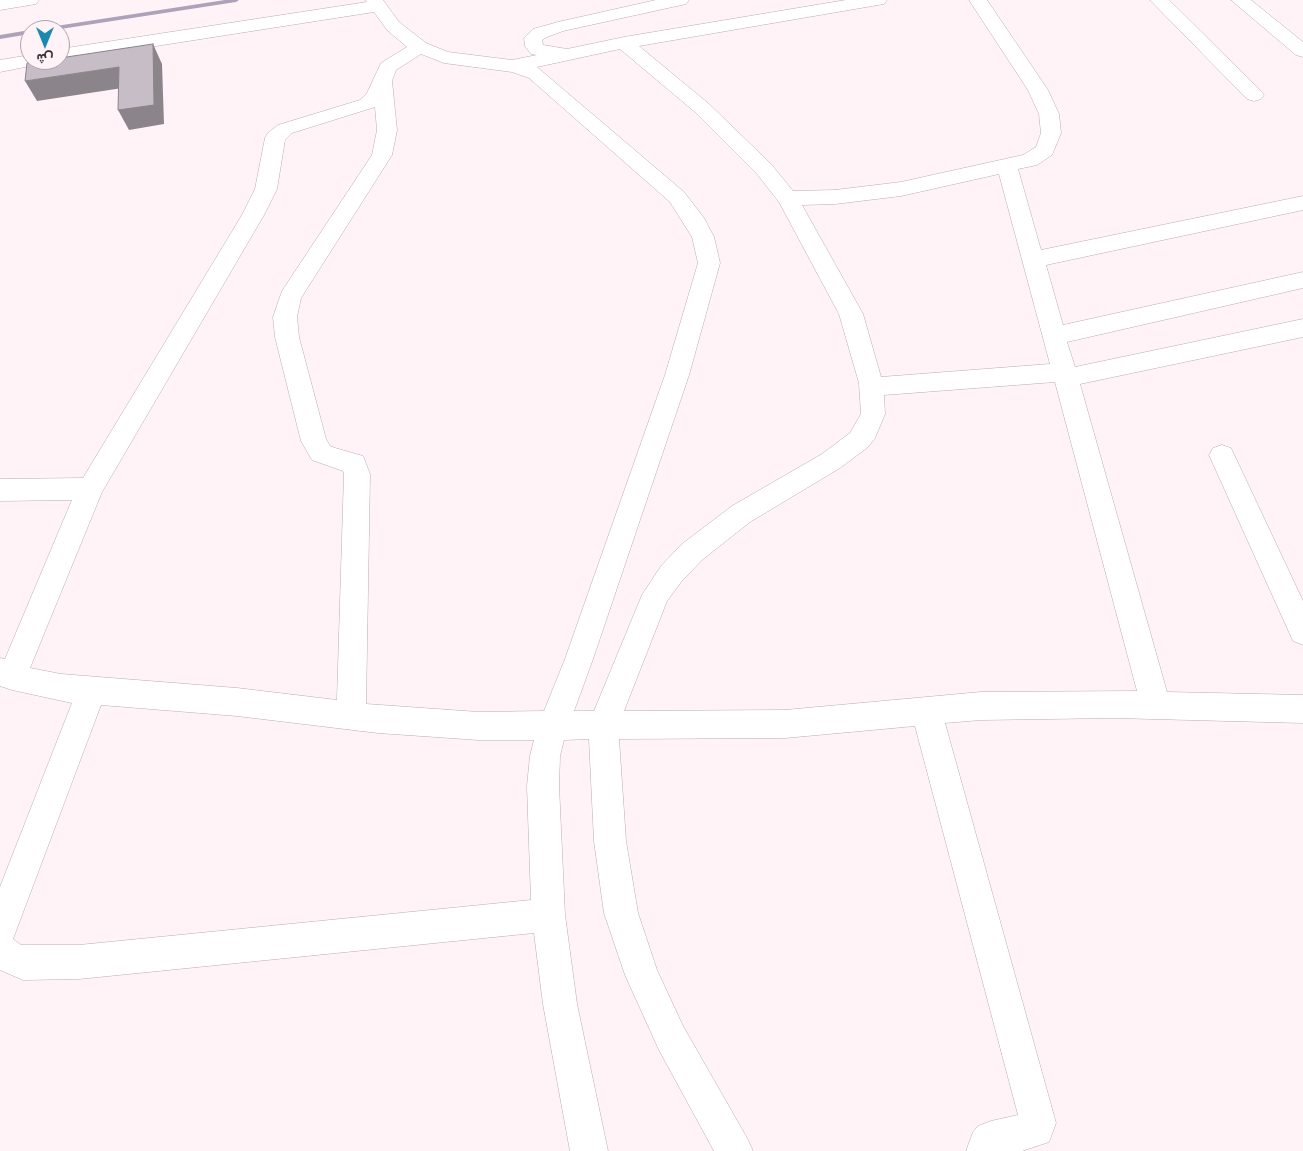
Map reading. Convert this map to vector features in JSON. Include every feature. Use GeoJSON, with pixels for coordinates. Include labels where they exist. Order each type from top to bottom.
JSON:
{"type":"FeatureCollection","features":[{"type":"Feature","properties":{"kind":"street"},"geometry":{"type":"LineString","coordinates":[[0,5],[30,0]]}},
{"type":"Feature","properties":{"kind":"street"},"geometry":{"type":"LineString","coordinates":[[569,54],[538,50],[534,46],[533,38],[540,33],[558,27],[680,0]]}},
{"type":"Feature","properties":{"kind":"street"},"geometry":{"type":"LineString","coordinates":[[512,66],[624,43],[878,0]]}},
{"type":"Feature","properties":{"kind":"street"},"geometry":{"type":"LineString","coordinates":[[787,198],[866,194],[901,189],[1030,160],[1045,150],[1051,133],[1049,114],[1038,90],[978,0]]}},
{"type":"Feature","properties":{"kind":"street"},"geometry":{"type":"LineString","coordinates":[[1159,0],[1254,95]]}},
{"type":"Feature","properties":{"kind":"street"},"geometry":{"type":"LineString","coordinates":[[1240,0],[1303,51]]}},
{"type":"Feature","properties":{"kind":"street"},"geometry":{"type":"LineString","coordinates":[[70,53],[376,3],[393,26],[419,47],[444,57],[512,66],[527,69],[536,74],[677,197],[696,223],[703,238],[709,263],[707,274],[678,375],[579,659],[553,726],[545,756],[543,786],[548,915],[560,1004],[589,1151]]}},
{"type":"Feature","properties":{"kind":"street"},"geometry":{"type":"LineString","coordinates":[[624,43],[728,133],[764,169],[787,198],[851,314],[871,387],[872,414],[866,431],[859,440],[831,461],[741,514],[692,552],[671,574],[656,595],[604,726],[610,841],[621,913],[642,975],[659,1011],[734,1151]]}},
{"type":"Feature","properties":{"kind":"street"},"geometry":{"type":"LineString","coordinates":[[419,47],[390,64],[376,95],[366,104],[285,129],[275,138],[266,189],[253,215],[90,489],[6,674],[61,688],[237,702],[351,716],[479,726],[785,724],[981,706],[1156,705],[1303,709]]}},
{"type":"Feature","properties":{"kind":"street"},"geometry":{"type":"LineString","coordinates":[[0,66],[20,62]]}},
{"type":"Feature","properties":{"kind":"street"},"geometry":{"type":"LineString","coordinates":[[351,716],[357,474],[354,463],[329,457],[321,452],[314,441],[287,337],[285,317],[290,297],[382,155],[388,130],[382,79]]}},
{"type":"Feature","properties":{"kind":"street"},"geometry":{"type":"LineString","coordinates":[[1007,166],[1156,705]]}},
{"type":"Feature","properties":{"kind":"street"},"geometry":{"type":"LineString","coordinates":[[1033,260],[1303,203]]}},
{"type":"Feature","properties":{"kind":"street"},"geometry":{"type":"LineString","coordinates":[[1054,336],[1303,280]]}},
{"type":"Feature","properties":{"kind":"street"},"geometry":{"type":"LineString","coordinates":[[871,387],[1065,375],[1303,328]]}},
{"type":"Feature","properties":{"kind":"street"},"geometry":{"type":"LineString","coordinates":[[1222,455],[1303,632]]}},
{"type":"Feature","properties":{"kind":"street"},"geometry":{"type":"LineString","coordinates":[[0,490],[90,489]]}},
{"type":"Feature","properties":{"kind":"street"},"geometry":{"type":"LineString","coordinates":[[0,929],[92,690]]}},
{"type":"Feature","properties":{"kind":"street"},"geometry":{"type":"LineString","coordinates":[[926,710],[1038,1123],[1036,1129],[991,1139],[984,1151]]}},
{"type":"Feature","properties":{"kind":"street"},"geometry":{"type":"LineString","coordinates":[[0,950],[8,957],[24,963],[80,962],[548,915]]}},
{"type":"Feature","properties":{"kind":"building"},"geometry":{"type":"Polygon","coordinates":[[[153,44],[154,105],[118,110],[119,67],[25,81],[26,70],[70,70],[70,56],[153,44]]]}},
{"type":"Feature","properties":{"kind":"waterway"},"geometry":{"type":"LineString","coordinates":[[70,26],[236,0]]}},
{"type":"Feature","properties":{"kind":"waterway"},"geometry":{"type":"LineString","coordinates":[[0,37],[20,34]]}}]}
